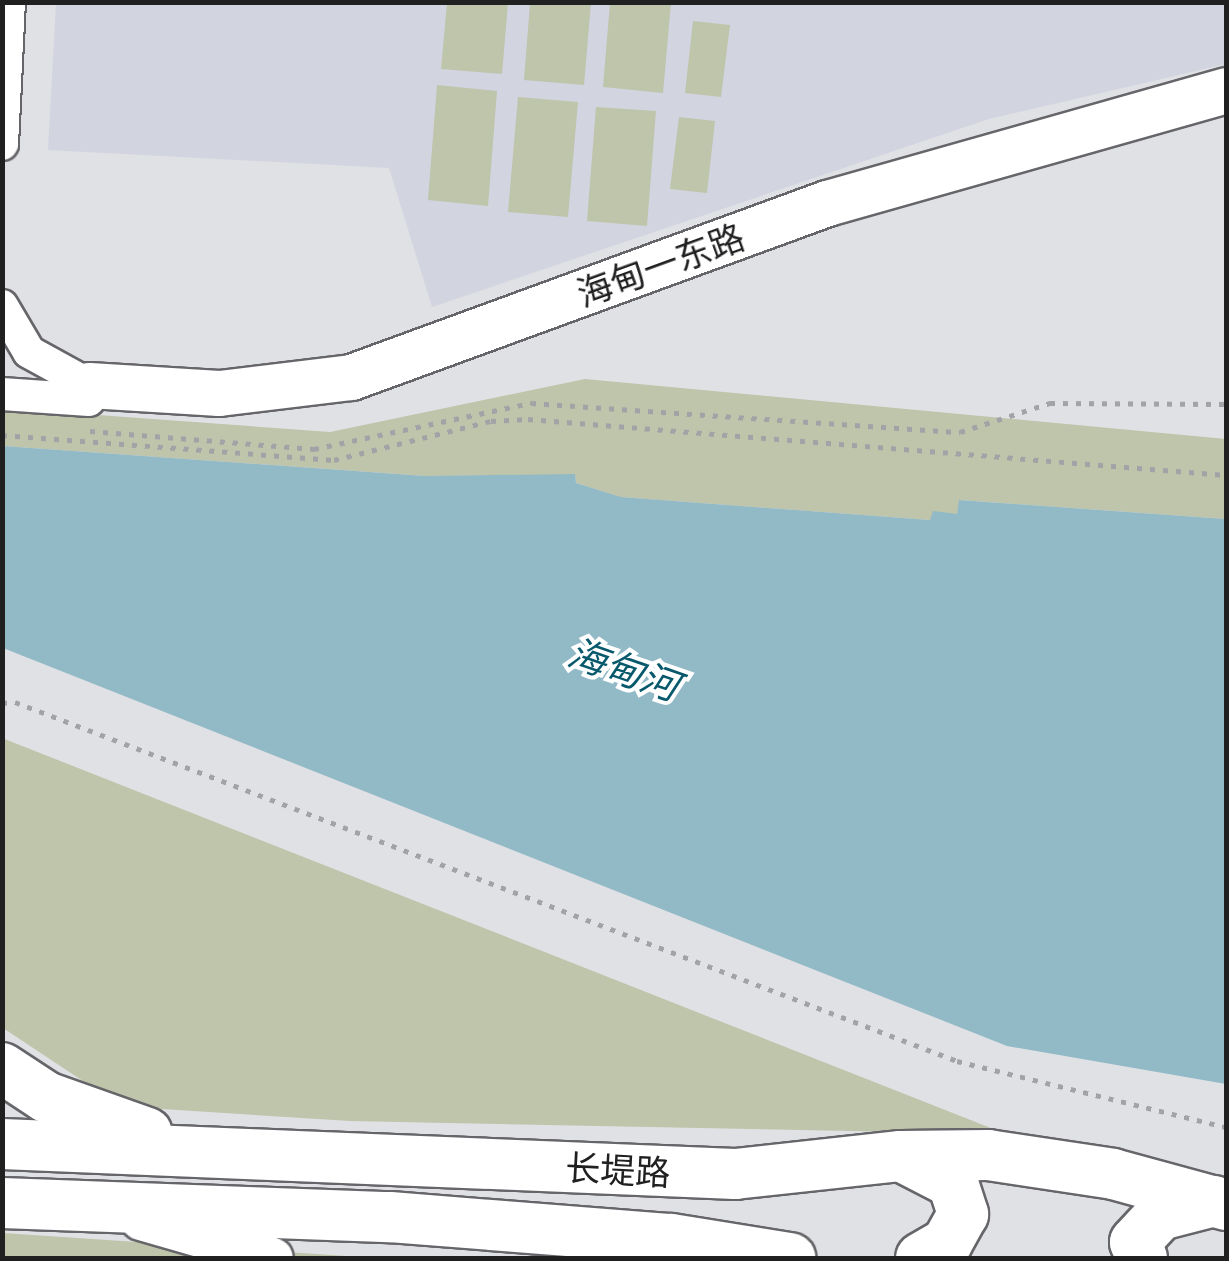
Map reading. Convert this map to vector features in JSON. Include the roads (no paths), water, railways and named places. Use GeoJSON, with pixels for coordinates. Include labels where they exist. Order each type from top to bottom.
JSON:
{"type":"FeatureCollection","features":[{"type":"Feature","properties":{"kind":"main road","name":"海甸一东路"},"geometry":{"type":"LineString","coordinates":[[89,392],[219,393],[351,376],[826,204],[1226,90]]}},
{"type":"Feature","properties":{"kind":"main road","name":"海甸一东路"},"geometry":{"type":"LineString","coordinates":[[89,392],[232,406],[354,389],[832,218],[1226,106]]}},
{"type":"Feature","properties":{"kind":"main road"},"geometry":{"type":"LineString","coordinates":[[2,1068],[69,1106],[204,1151]]}},
{"type":"Feature","properties":{"kind":"main road","name":"长堤路"},"geometry":{"type":"LineString","coordinates":[[2,1144],[736,1174],[901,1156],[988,1155],[1112,1174],[1220,1203]]}},
{"type":"Feature","properties":{"kind":"main road"},"geometry":{"type":"LineString","coordinates":[[901,1156],[953,1183],[963,1214],[947,1243],[922,1258]]}},
{"type":"Feature","properties":{"kind":"main road","name":"长堤路"},"geometry":{"type":"LineString","coordinates":[[2,1203],[390,1217],[671,1240],[790,1258]]}},
{"type":"Feature","properties":{"kind":"main road"},"geometry":{"type":"LineString","coordinates":[[1142,1258],[1135,1242],[1160,1215],[1220,1203]]}},
{"type":"Feature","properties":{"kind":"street"},"geometry":{"type":"LineString","coordinates":[[2,144],[9,2]]}},
{"type":"Feature","properties":{"kind":"street"},"geometry":{"type":"LineString","coordinates":[[2,306],[29,352],[89,392]]}},
{"type":"Feature","properties":{"kind":"street"},"geometry":{"type":"LineString","coordinates":[[2,394],[89,392]]}},
{"type":"Feature","properties":{"kind":"street"},"geometry":{"type":"LineString","coordinates":[[94,1206],[273,1258]]}},
{"type":"Feature","properties":{"kind":"water","name":"海甸河"},"geometry":{"type":"Polygon","coordinates":[[[3,446],[425,476],[575,474],[576,483],[621,497],[930,520],[933,511],[957,514],[959,500],[1226,519],[1226,1084],[1007,1046],[3,648],[3,446]]]}}]}
